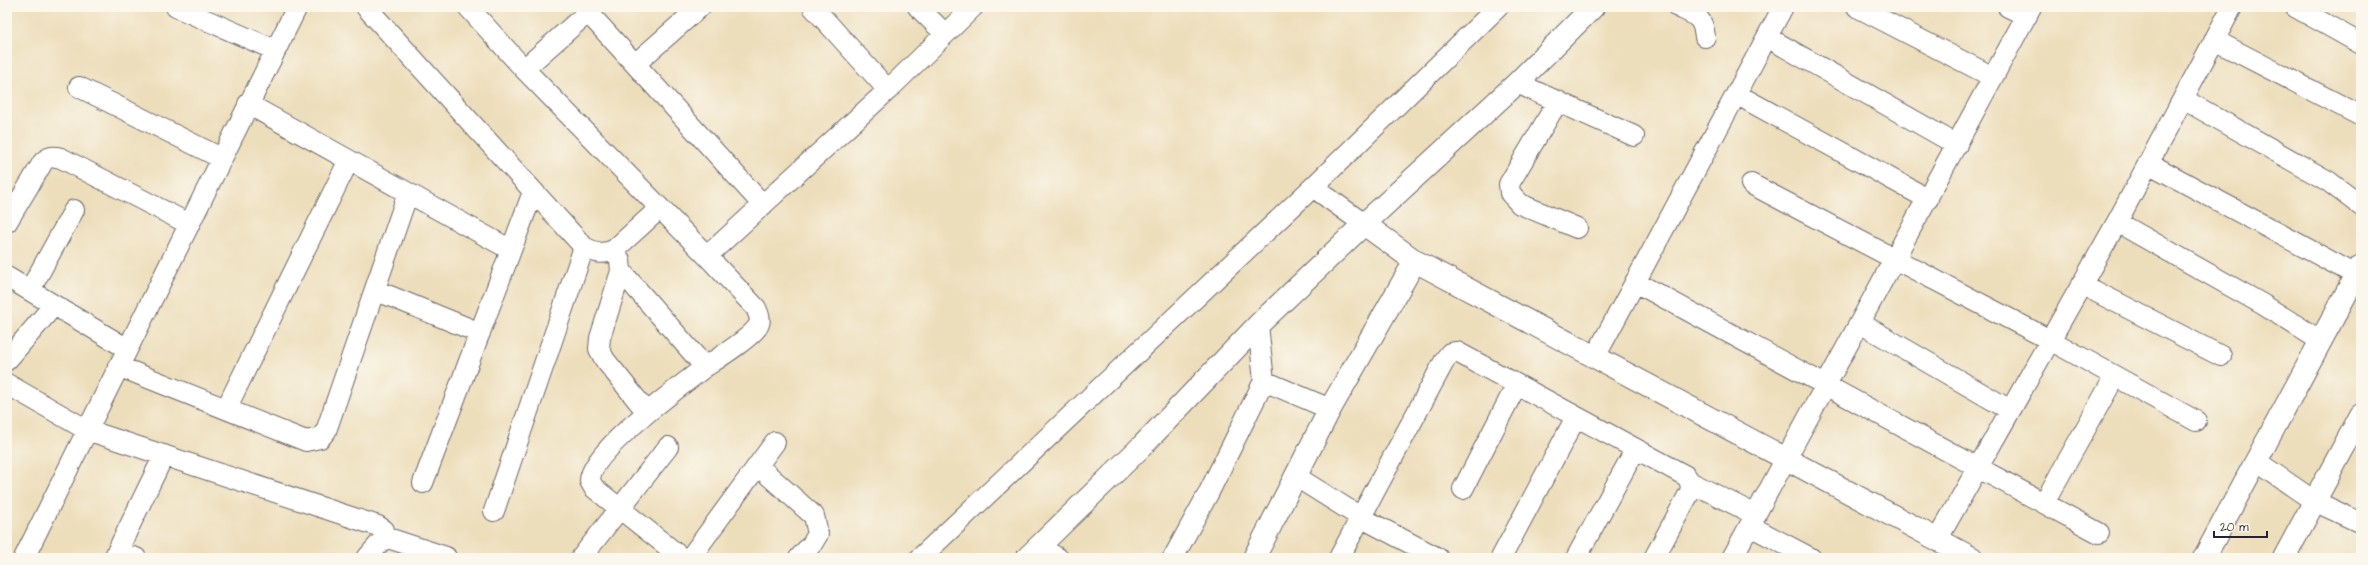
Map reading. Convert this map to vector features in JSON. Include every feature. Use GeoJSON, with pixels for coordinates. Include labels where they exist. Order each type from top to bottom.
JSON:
{"type":"FeatureCollection","features":[{"type":"Feature","properties":{"kind":"street"},"geometry":{"type":"LineString","coordinates":[[176,7],[275,50]]}},
{"type":"Feature","properties":{"kind":"street"},"geometry":{"type":"LineString","coordinates":[[24,558],[126,348],[297,7]]}},
{"type":"Feature","properties":{"kind":"street"},"geometry":{"type":"LineString","coordinates":[[366,7],[584,247],[596,253],[606,253],[614,250],[659,208]]}},
{"type":"Feature","properties":{"kind":"street"},"geometry":{"type":"LineString","coordinates":[[468,7],[524,69],[756,308],[760,318],[758,326],[751,332],[646,411],[593,467],[590,476],[590,481],[594,488],[682,558]]}},
{"type":"Feature","properties":{"kind":"street"},"geometry":{"type":"LineString","coordinates":[[634,64],[700,7]]}},
{"type":"Feature","properties":{"kind":"street"},"geometry":{"type":"LineString","coordinates":[[813,7],[888,90]]}},
{"type":"Feature","properties":{"kind":"street"},"geometry":{"type":"LineString","coordinates":[[918,7],[946,34]]}},
{"type":"Feature","properties":{"kind":"street"},"geometry":{"type":"LineString","coordinates":[[707,256],[888,90],[973,7]]}},
{"type":"Feature","properties":{"kind":"street"},"geometry":{"type":"LineString","coordinates":[[920,558],[1313,187],[1498,7]]}},
{"type":"Feature","properties":{"kind":"street"},"geometry":{"type":"LineString","coordinates":[[1033,552],[1142,446],[1258,325],[1364,224],[1517,83],[1593,7]]}},
{"type":"Feature","properties":{"kind":"street"},"geometry":{"type":"LineString","coordinates":[[1678,7],[1697,16],[1704,24],[1705,37]]}},
{"type":"Feature","properties":{"kind":"street"},"geometry":{"type":"LineString","coordinates":[[1595,357],[1782,7]]}},
{"type":"Feature","properties":{"kind":"street"},"geometry":{"type":"LineString","coordinates":[[1857,7],[1994,77]]}},
{"type":"Feature","properties":{"kind":"street"},"geometry":{"type":"LineString","coordinates":[[1732,558],[1787,460],[2029,11],[2008,7]]}},
{"type":"Feature","properties":{"kind":"street"},"geometry":{"type":"LineString","coordinates":[[1945,549],[1978,467],[2116,222],[2232,7]]}},
{"type":"Feature","properties":{"kind":"street"},"geometry":{"type":"LineString","coordinates":[[524,69],[589,9],[634,64],[763,205]]}},
{"type":"Feature","properties":{"kind":"street"},"geometry":{"type":"LineString","coordinates":[[2303,9],[2361,44]]}},
{"type":"Feature","properties":{"kind":"street"},"geometry":{"type":"LineString","coordinates":[[1767,37],[1956,145]]}},
{"type":"Feature","properties":{"kind":"street"},"geometry":{"type":"LineString","coordinates":[[2214,40],[2361,116]]}},
{"type":"Feature","properties":{"kind":"street"},"geometry":{"type":"LineString","coordinates":[[1517,83],[1634,136]]}},
{"type":"Feature","properties":{"kind":"street"},"geometry":{"type":"LineString","coordinates":[[79,87],[221,158]]}},
{"type":"Feature","properties":{"kind":"street"},"geometry":{"type":"LineString","coordinates":[[1736,94],[1928,199]]}},
{"type":"Feature","properties":{"kind":"street"},"geometry":{"type":"LineString","coordinates":[[2183,99],[2328,181],[2361,206]]}},
{"type":"Feature","properties":{"kind":"street"},"geometry":{"type":"LineString","coordinates":[[1558,101],[1509,184],[1510,193],[1520,204],[1578,228]]}},
{"type":"Feature","properties":{"kind":"street"},"geometry":{"type":"LineString","coordinates":[[248,104],[511,250]]}},
{"type":"Feature","properties":{"kind":"street"},"geometry":{"type":"LineString","coordinates":[[7,222],[43,162],[48,157],[54,156],[61,158],[188,224]]}},
{"type":"Feature","properties":{"kind":"street"},"geometry":{"type":"LineString","coordinates":[[226,409],[349,160]]}},
{"type":"Feature","properties":{"kind":"street"},"geometry":{"type":"LineString","coordinates":[[2148,163],[2359,271],[2204,558]]}},
{"type":"Feature","properties":{"kind":"street"},"geometry":{"type":"LineString","coordinates":[[1751,184],[2050,340],[2196,421]]}},
{"type":"Feature","properties":{"kind":"street"},"geometry":{"type":"LineString","coordinates":[[1313,187],[1415,261],[1787,460],[1945,549],[1972,558]]}},
{"type":"Feature","properties":{"kind":"street"},"geometry":{"type":"LineString","coordinates":[[422,483],[533,192]]}},
{"type":"Feature","properties":{"kind":"street"},"geometry":{"type":"LineString","coordinates":[[118,366],[306,442],[320,438],[326,431],[408,193]]}},
{"type":"Feature","properties":{"kind":"street"},"geometry":{"type":"LineString","coordinates":[[30,290],[74,210]]}},
{"type":"Feature","properties":{"kind":"street"},"geometry":{"type":"LineString","coordinates":[[2116,222],[2262,304],[2321,341]]}},
{"type":"Feature","properties":{"kind":"street"},"geometry":{"type":"LineString","coordinates":[[494,511],[584,247]]}},
{"type":"Feature","properties":{"kind":"street"},"geometry":{"type":"LineString","coordinates":[[614,250],[620,260],[621,271],[600,338],[599,349],[605,360],[646,411]]}},
{"type":"Feature","properties":{"kind":"street"},"geometry":{"type":"LineString","coordinates":[[1254,558],[1330,409],[1415,261]]}},
{"type":"Feature","properties":{"kind":"street"},"geometry":{"type":"LineString","coordinates":[[621,271],[705,367]]}},
{"type":"Feature","properties":{"kind":"street"},"geometry":{"type":"LineString","coordinates":[[7,277],[126,348]]}},
{"type":"Feature","properties":{"kind":"street"},"geometry":{"type":"LineString","coordinates":[[1635,282],[2099,533]]}},
{"type":"Feature","properties":{"kind":"street"},"geometry":{"type":"LineString","coordinates":[[2081,284],[2221,356]]}},
{"type":"Feature","properties":{"kind":"street"},"geometry":{"type":"LineString","coordinates":[[375,290],[480,333]]}},
{"type":"Feature","properties":{"kind":"street"},"geometry":{"type":"LineString","coordinates":[[7,360],[54,305]]}},
{"type":"Feature","properties":{"kind":"street"},"geometry":{"type":"LineString","coordinates":[[1860,323],[2010,410]]}},
{"type":"Feature","properties":{"kind":"street"},"geometry":{"type":"LineString","coordinates":[[1173,558],[1208,494],[1264,381],[1258,325]]}},
{"type":"Feature","properties":{"kind":"street"},"geometry":{"type":"LineString","coordinates":[[1339,558],[1450,353],[1457,352],[1516,386],[1686,476],[1690,482],[1811,558]]}},
{"type":"Feature","properties":{"kind":"street"},"geometry":{"type":"LineString","coordinates":[[2044,503],[2115,376]]}},
{"type":"Feature","properties":{"kind":"street"},"geometry":{"type":"LineString","coordinates":[[1264,381],[1330,409]]}},
{"type":"Feature","properties":{"kind":"street"},"geometry":{"type":"LineString","coordinates":[[7,384],[87,430],[378,526],[384,530],[385,536],[367,558]]}},
{"type":"Feature","properties":{"kind":"street"},"geometry":{"type":"LineString","coordinates":[[1463,489],[1516,386]]}},
{"type":"Feature","properties":{"kind":"street"},"geometry":{"type":"LineString","coordinates":[[2284,558],[2361,415]]}},
{"type":"Feature","properties":{"kind":"street"},"geometry":{"type":"LineString","coordinates":[[1501,558],[1576,417]]}},
{"type":"Feature","properties":{"kind":"street"},"geometry":{"type":"LineString","coordinates":[[690,558],[775,442]]}},
{"type":"Feature","properties":{"kind":"street"},"geometry":{"type":"LineString","coordinates":[[581,558],[668,447]]}},
{"type":"Feature","properties":{"kind":"street"},"geometry":{"type":"LineString","coordinates":[[1576,558],[1635,450]]}},
{"type":"Feature","properties":{"kind":"street"},"geometry":{"type":"LineString","coordinates":[[136,558],[115,555],[164,455]]}},
{"type":"Feature","properties":{"kind":"street"},"geometry":{"type":"LineString","coordinates":[[2256,461],[2314,501],[2361,524]]}},
{"type":"Feature","properties":{"kind":"street"},"geometry":{"type":"LineString","coordinates":[[758,466],[814,516],[818,534],[812,544],[799,558]]}},
{"type":"Feature","properties":{"kind":"street"},"geometry":{"type":"LineString","coordinates":[[1295,476],[1362,518],[1426,555]]}},
{"type":"Feature","properties":{"kind":"street"},"geometry":{"type":"LineString","coordinates":[[1654,558],[1691,490],[1690,482]]}},
{"type":"Feature","properties":{"kind":"street"},"geometry":{"type":"LineString","coordinates":[[385,536],[446,557]]}},
{"type":"Feature","properties":{"kind":"street"},"geometry":{"type":"LineString","coordinates":[[1033,552],[1058,558]]}}]}
